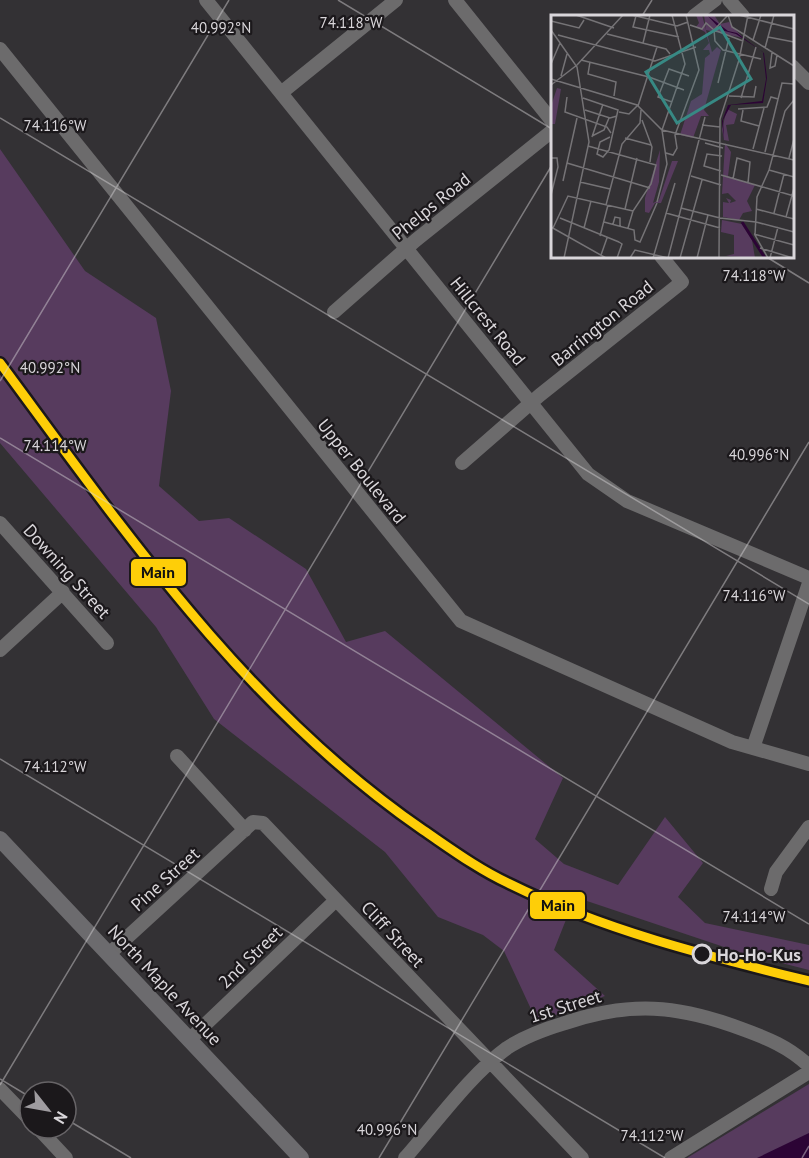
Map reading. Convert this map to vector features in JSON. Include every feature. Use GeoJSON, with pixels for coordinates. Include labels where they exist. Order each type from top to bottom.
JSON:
{"type":"FeatureCollection","features":[{"type":"Feature","properties":{"kind":"main road","name":"North Maple Avenue"},"geometry":{"type":"LineString","coordinates":[[0,839],[301,1158]]}},
{"type":"Feature","properties":{"kind":"street","name":"Hillcrest Road"},"geometry":{"type":"LineString","coordinates":[[206,0],[588,474],[627,501],[809,580]]}},
{"type":"Feature","properties":{"kind":"street"},"geometry":{"type":"LineString","coordinates":[[281,93],[396,0]]}},
{"type":"Feature","properties":{"kind":"street"},"geometry":{"type":"LineString","coordinates":[[455,0],[551,120]]}},
{"type":"Feature","properties":{"kind":"street"},"geometry":{"type":"LineString","coordinates":[[695,15],[715,0]]}},
{"type":"Feature","properties":{"kind":"street"},"geometry":{"type":"LineString","coordinates":[[730,0],[742,15]]}},
{"type":"Feature","properties":{"kind":"street","name":"Upper Boulevard"},"geometry":{"type":"LineString","coordinates":[[0,49],[461,621],[732,742],[809,764]]}},
{"type":"Feature","properties":{"kind":"street"},"geometry":{"type":"LineString","coordinates":[[794,68],[809,83]]}},
{"type":"Feature","properties":{"kind":"street","name":"Phelps Road"},"geometry":{"type":"LineString","coordinates":[[334,312],[406,248],[551,131]]}},
{"type":"Feature","properties":{"kind":"street","name":"Barrington Road"},"geometry":{"type":"LineString","coordinates":[[462,463],[531,403],[682,282],[663,258]]}},
{"type":"Feature","properties":{"kind":"street","name":"Downing Street"},"geometry":{"type":"LineString","coordinates":[[0,523],[107,643]]}},
{"type":"Feature","properties":{"kind":"street"},"geometry":{"type":"LineString","coordinates":[[753,748],[809,580]]}},
{"type":"Feature","properties":{"kind":"street"},"geometry":{"type":"LineString","coordinates":[[0,650],[63,592]]}},
{"type":"Feature","properties":{"kind":"street"},"geometry":{"type":"LineString","coordinates":[[177,756],[245,830]]}},
{"type":"Feature","properties":{"kind":"street","name":"Cliff Street"},"geometry":{"type":"LineString","coordinates":[[245,830],[253,822],[263,823],[582,1158]]}},
{"type":"Feature","properties":{"kind":"street"},"geometry":{"type":"LineString","coordinates":[[771,889],[776,872],[809,827]]}},
{"type":"Feature","properties":{"kind":"street","name":"Pine Street"},"geometry":{"type":"LineString","coordinates":[[109,954],[245,830]]}},
{"type":"Feature","properties":{"kind":"street","name":"2nd Street"},"geometry":{"type":"LineString","coordinates":[[189,1040],[336,900]]}},
{"type":"Feature","properties":{"kind":"street","name":"1st Street"},"geometry":{"type":"LineString","coordinates":[[405,1158],[490,1063],[526,1036],[603,1011],[652,1007],[710,1016],[791,1049],[809,1066]]}},
{"type":"Feature","properties":{"kind":"street"},"geometry":{"type":"LineString","coordinates":[[671,1158],[809,1072]]}},
{"type":"Feature","properties":{"kind":"street"},"geometry":{"type":"LineString","coordinates":[[0,1089],[18,1108]]}},
{"type":"Feature","properties":{"kind":"street"},"geometry":{"type":"LineString","coordinates":[[49,1140],[66,1158]]}},
{"type":"Feature","properties":{"kind":"shaded area"},"geometry":{"type":"Polygon","coordinates":[[[0,149],[85,271],[156,318],[171,391],[159,486],[199,521],[229,518],[306,569],[346,642],[385,631],[563,778],[535,839],[564,864],[618,885],[665,817],[703,863],[678,897],[705,923],[809,945],[809,970],[739,952],[575,897],[554,950],[605,996],[537,1022],[504,951],[483,935],[438,917],[385,852],[214,719],[156,627],[0,443],[0,149]]]}},
{"type":"Feature","properties":{"kind":"shaded area"},"geometry":{"type":"Polygon","coordinates":[[[809,1084],[809,1158],[687,1158],[809,1084]]]}},
{"type":"Feature","properties":{"kind":"shaded area"},"geometry":{"type":"Polygon","coordinates":[[[809,1133],[809,1158],[757,1158],[809,1133]]]}},
{"type":"Feature","properties":{"kind":"transit line","name":"Main"},"geometry":{"type":"LineString","coordinates":[[0,363],[142,553],[192,614],[245,674],[300,730],[359,782],[465,858],[544,900],[656,940],[809,981]]}},
{"type":"Feature","properties":{"kind":"place","name":"Ho-Ho-Kus"},"geometry":{"type":"Point","coordinates":[702,954]}}]}
